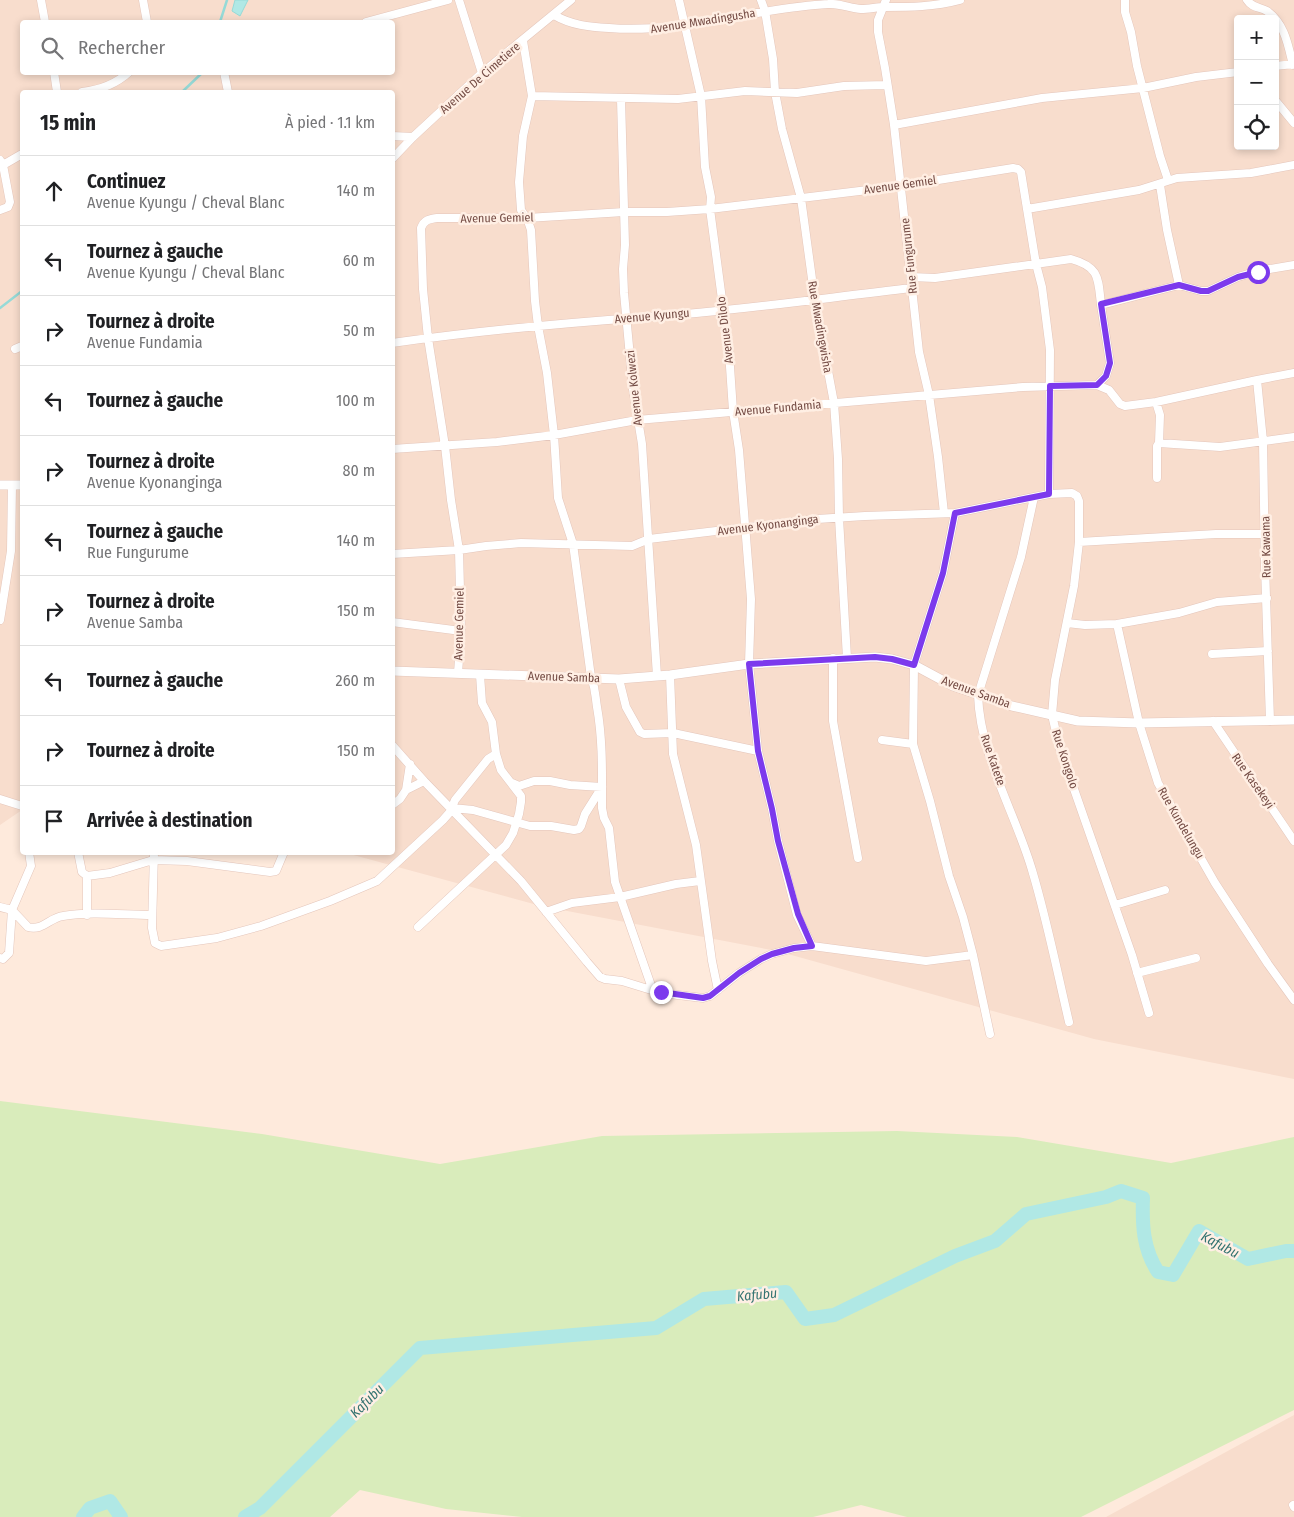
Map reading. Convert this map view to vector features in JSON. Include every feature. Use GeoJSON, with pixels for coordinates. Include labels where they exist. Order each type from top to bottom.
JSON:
{"type":"FeatureCollection","features":[{"type":"Feature","properties":{"kind":"street"},"geometry":{"type":"LineString","coordinates":[[40,0],[45,20]]}},
{"type":"Feature","properties":{"kind":"street"},"geometry":{"type":"LineString","coordinates":[[143,0],[146,20]]}},
{"type":"Feature","properties":{"kind":"street"},"geometry":{"type":"LineString","coordinates":[[373,20],[448,0]]}},
{"type":"Feature","properties":{"kind":"street"},"geometry":{"type":"LineString","coordinates":[[459,0],[482,73]]}},
{"type":"Feature","properties":{"kind":"street","name":"Avenue De Cimetiere"},"geometry":{"type":"LineString","coordinates":[[395,156],[482,73],[571,0]]}},
{"type":"Feature","properties":{"kind":"street","name":"Avenue Dilolo"},"geometry":{"type":"LineString","coordinates":[[679,0],[701,96],[705,166],[711,196],[710,209],[729,352],[751,599],[749,664],[758,751],[778,841],[798,914],[812,946]]}},
{"type":"Feature","properties":{"kind":"street","name":"Rue Mwadingwisha"},"geometry":{"type":"LineString","coordinates":[[762,0],[773,59],[775,92],[782,129],[801,198],[815,301],[834,403],[847,658]]}},
{"type":"Feature","properties":{"kind":"street","name":"Avenue Mwadingusha"},"geometry":{"type":"LineString","coordinates":[[554,15],[563,20],[588,27],[631,30],[686,26],[765,11],[830,4],[860,9],[885,4],[933,6],[960,0]]}},
{"type":"Feature","properties":{"kind":"street"},"geometry":{"type":"LineString","coordinates":[[1125,0],[1125,12],[1143,88],[1168,180]]}},
{"type":"Feature","properties":{"kind":"street"},"geometry":{"type":"LineString","coordinates":[[1247,0],[1252,6],[1263,9],[1275,18],[1283,29],[1293,64],[1279,66]]}},
{"type":"Feature","properties":{"kind":"street","name":"Rue Fungurume"},"geometry":{"type":"LineString","coordinates":[[885,4],[878,20],[878,32],[894,125],[919,352],[929,395],[944,514]]}},
{"type":"Feature","properties":{"kind":"street"},"geometry":{"type":"LineString","coordinates":[[523,41],[532,96],[522,144],[519,182],[521,210],[531,230],[535,301],[547,373],[554,435],[558,498],[573,544],[591,677],[596,691],[600,721],[602,808],[609,828],[615,882],[653,990]]}},
{"type":"Feature","properties":{"kind":"street"},"geometry":{"type":"LineString","coordinates":[[894,125],[1042,98],[1143,88],[1186,79],[1234,73]]}},
{"type":"Feature","properties":{"kind":"street"},"geometry":{"type":"LineString","coordinates":[[54,75],[57,90]]}},
{"type":"Feature","properties":{"kind":"street"},"geometry":{"type":"LineString","coordinates":[[98,90],[111,85],[125,75]]}},
{"type":"Feature","properties":{"kind":"street"},"geometry":{"type":"LineString","coordinates":[[225,75],[228,90]]}},
{"type":"Feature","properties":{"kind":"street"},"geometry":{"type":"LineString","coordinates":[[532,96],[678,99],[745,91],[796,93],[844,86],[887,84]]}},
{"type":"Feature","properties":{"kind":"street","name":"Avenue Kolwezi"},"geometry":{"type":"LineString","coordinates":[[622,99],[624,293],[637,420],[642,444],[657,676]]}},
{"type":"Feature","properties":{"kind":"street"},"geometry":{"type":"LineString","coordinates":[[1279,105],[1294,124]]}},
{"type":"Feature","properties":{"kind":"street"},"geometry":{"type":"LineString","coordinates":[[395,136],[413,138]]}},
{"type":"Feature","properties":{"kind":"street"},"geometry":{"type":"LineString","coordinates":[[0,210],[8,207],[10,202],[2,162],[20,155]]}},
{"type":"Feature","properties":{"kind":"street"},"geometry":{"type":"LineString","coordinates":[[1049,494],[1050,350],[1042,286],[1036,264],[1028,209],[1139,190],[1160,185],[1168,180],[1252,173],[1294,165]]}},
{"type":"Feature","properties":{"kind":"street","name":"Avenue Gemiel"},"geometry":{"type":"LineString","coordinates":[[458,674],[461,631],[459,550],[428,338],[423,289],[421,228],[423,222],[438,218],[526,218],[710,209],[901,186],[1013,168],[1021,172],[1028,209]]}},
{"type":"Feature","properties":{"kind":"street"},"geometry":{"type":"LineString","coordinates":[[1160,185],[1167,230],[1179,285]]}},
{"type":"Feature","properties":{"kind":"street"},"geometry":{"type":"LineString","coordinates":[[911,277],[935,278],[1071,259],[1088,265],[1097,276],[1110,363],[1106,376],[1097,385],[1109,390],[1120,404],[1125,406],[1156,402],[1294,373]]}},
{"type":"Feature","properties":{"kind":"street"},"geometry":{"type":"LineString","coordinates":[[1101,304],[1179,285],[1208,291],[1238,277],[1294,265]]}},
{"type":"Feature","properties":{"kind":"street","name":"Avenue Kyungu"},"geometry":{"type":"LineString","coordinates":[[395,343],[498,329],[815,301],[912,288]]}},
{"type":"Feature","properties":{"kind":"street","name":"Rue Kawama"},"geometry":{"type":"LineString","coordinates":[[1260,379],[1270,721]]}},
{"type":"Feature","properties":{"kind":"street","name":"Avenue Fundamia"},"geometry":{"type":"LineString","coordinates":[[395,449],[445,446],[554,435],[637,420],[733,411],[1050,386],[1097,385]]}},
{"type":"Feature","properties":{"kind":"street"},"geometry":{"type":"LineString","coordinates":[[1156,402],[1160,415],[1159,443],[1157,446],[1157,478]]}},
{"type":"Feature","properties":{"kind":"street"},"geometry":{"type":"LineString","coordinates":[[1159,443],[1220,447],[1294,437]]}},
{"type":"Feature","properties":{"kind":"street"},"geometry":{"type":"LineString","coordinates":[[0,484],[20,485]]}},
{"type":"Feature","properties":{"kind":"street"},"geometry":{"type":"LineString","coordinates":[[0,620],[11,551],[12,485]]}},
{"type":"Feature","properties":{"kind":"street","name":"Avenue Kyonanginga"},"geometry":{"type":"LineString","coordinates":[[395,554],[459,550],[521,543],[632,546],[649,539],[839,518],[955,513],[1049,494],[1072,493],[1077,496]]}},
{"type":"Feature","properties":{"kind":"street","name":"Rue Kongolo"},"geometry":{"type":"LineString","coordinates":[[1077,496],[1080,501],[1079,542],[1074,586],[1055,680],[1052,715],[1060,749],[1115,905],[1149,1013]]}},
{"type":"Feature","properties":{"kind":"street","name":"Rue Katete"},"geometry":{"type":"LineString","coordinates":[[1034,497],[1021,557],[978,695],[979,715],[985,741],[1032,869],[1053,946],[1069,1022]]}},
{"type":"Feature","properties":{"kind":"street"},"geometry":{"type":"LineString","coordinates":[[955,513],[943,573],[914,665],[913,744],[930,801],[948,876],[963,917],[973,954],[990,1034]]}},
{"type":"Feature","properties":{"kind":"street"},"geometry":{"type":"LineString","coordinates":[[1079,542],[1216,534],[1266,534]]}},
{"type":"Feature","properties":{"kind":"street"},"geometry":{"type":"LineString","coordinates":[[1067,623],[1085,625],[1117,624],[1179,614],[1217,602],[1266,598]]}},
{"type":"Feature","properties":{"kind":"street"},"geometry":{"type":"LineString","coordinates":[[395,622],[461,631]]}},
{"type":"Feature","properties":{"kind":"street","name":"Rue Kundelungu"},"geometry":{"type":"LineString","coordinates":[[1117,624],[1138,723],[1158,783],[1215,883],[1294,1000]]}},
{"type":"Feature","properties":{"kind":"street"},"geometry":{"type":"LineString","coordinates":[[1212,654],[1268,651]]}},
{"type":"Feature","properties":{"kind":"street","name":"Avenue Samba"},"geometry":{"type":"LineString","coordinates":[[395,671],[619,678],[670,675],[749,664],[875,657],[914,665],[953,686],[1012,706],[1078,721],[1138,723],[1294,720]]}},
{"type":"Feature","properties":{"kind":"street"},"geometry":{"type":"LineString","coordinates":[[833,658],[833,721],[858,858]]}},
{"type":"Feature","properties":{"kind":"street"},"geometry":{"type":"LineString","coordinates":[[418,927],[506,845],[516,823],[522,802],[521,796],[500,770],[492,722],[482,702],[480,675]]}},
{"type":"Feature","properties":{"kind":"street"},"geometry":{"type":"LineString","coordinates":[[670,675],[673,754],[696,845],[700,882],[718,990]]}},
{"type":"Feature","properties":{"kind":"street"},"geometry":{"type":"LineString","coordinates":[[619,678],[626,707],[640,732],[644,734],[673,733],[758,751]]}},
{"type":"Feature","properties":{"kind":"street","name":"Rue Kasekeyi"},"geometry":{"type":"LineString","coordinates":[[1212,721],[1294,841]]}},
{"type":"Feature","properties":{"kind":"street"},"geometry":{"type":"LineString","coordinates":[[882,740],[913,744]]}},
{"type":"Feature","properties":{"kind":"street"},"geometry":{"type":"LineString","coordinates":[[395,748],[424,781],[521,881],[600,977],[605,979],[636,984],[653,990],[703,998],[710,996],[739,973],[766,957],[794,948],[812,946],[926,961],[973,954]]}},
{"type":"Feature","properties":{"kind":"street"},"geometry":{"type":"LineString","coordinates":[[153,856],[152,915],[155,943],[161,946],[217,938],[261,926],[330,901],[377,881],[436,828],[452,808],[455,800],[488,759],[496,754]]}},
{"type":"Feature","properties":{"kind":"street"},"geometry":{"type":"LineString","coordinates":[[395,803],[406,790],[410,764]]}},
{"type":"Feature","properties":{"kind":"street"},"geometry":{"type":"LineString","coordinates":[[406,790],[424,781]]}},
{"type":"Feature","properties":{"kind":"street"},"geometry":{"type":"LineString","coordinates":[[511,783],[519,786],[534,781],[550,781],[570,785],[602,786]]}},
{"type":"Feature","properties":{"kind":"street"},"geometry":{"type":"LineString","coordinates":[[452,808],[473,810],[530,826],[578,829],[602,786]]}},
{"type":"Feature","properties":{"kind":"street"},"geometry":{"type":"LineString","coordinates":[[0,799],[20,805]]}},
{"type":"Feature","properties":{"kind":"street"},"geometry":{"type":"LineString","coordinates":[[0,958],[3,959],[9,953],[12,910],[31,866],[29,855]]}},
{"type":"Feature","properties":{"kind":"street"},"geometry":{"type":"LineString","coordinates":[[79,855],[82,872],[87,876],[110,873],[153,856],[270,872],[276,871],[283,855]]}},
{"type":"Feature","properties":{"kind":"street"},"geometry":{"type":"LineString","coordinates":[[87,876],[87,915]]}},
{"type":"Feature","properties":{"kind":"street"},"geometry":{"type":"LineString","coordinates":[[546,912],[572,904],[620,897],[676,884],[700,882]]}},
{"type":"Feature","properties":{"kind":"street"},"geometry":{"type":"LineString","coordinates":[[1115,905],[1164,890]]}},
{"type":"Feature","properties":{"kind":"street"},"geometry":{"type":"LineString","coordinates":[[0,907],[12,910],[31,928],[48,924],[51,920],[63,916],[152,915]]}},
{"type":"Feature","properties":{"kind":"street"},"geometry":{"type":"LineString","coordinates":[[1137,973],[1196,958]]}},
{"type":"Feature","properties":{"kind":"shaded area"},"geometry":{"type":"Polygon","coordinates":[[[0,0],[1294,0],[1294,1079],[1094,1039],[777,951],[541,906],[353,855],[395,855],[395,90],[20,90],[20,811],[0,825],[0,0]]]}},
{"type":"Feature","properties":{"kind":"shaded area"},"geometry":{"type":"Polygon","coordinates":[[[1294,1415],[1294,1517],[1106,1517],[1294,1415]]]}},
{"type":"Feature","properties":{"kind":"green space"},"geometry":{"type":"Polygon","coordinates":[[[0,1101],[262,1134],[440,1164],[602,1136],[897,1131],[1017,1137],[1171,1163],[1294,1137],[1294,1410],[1081,1517],[907,1517],[861,1505],[813,1517],[522,1517],[446,1509],[360,1490],[330,1517],[0,1517],[0,1101]]]}},
{"type":"Feature","properties":{"kind":"water"},"geometry":{"type":"Polygon","coordinates":[[[235,0],[248,0],[240,16],[232,11],[235,0]]]}},
{"type":"Feature","properties":{"kind":"waterway"},"geometry":{"type":"LineString","coordinates":[[221,20],[227,0]]}},
{"type":"Feature","properties":{"kind":"waterway"},"geometry":{"type":"LineString","coordinates":[[184,90],[200,75]]}},
{"type":"Feature","properties":{"kind":"waterway"},"geometry":{"type":"LineString","coordinates":[[0,308],[20,293]]}},
{"type":"Feature","properties":{"kind":"waterway","name":"Kafubu"},"geometry":{"type":"LineString","coordinates":[[245,1517],[260,1508],[420,1348],[656,1328],[704,1299],[786,1292],[805,1319],[834,1315],[955,1256],[995,1241],[1026,1214],[1106,1197],[1121,1191],[1143,1198],[1146,1246],[1158,1272],[1173,1275],[1199,1231],[1248,1259],[1294,1251]]}},
{"type":"Feature","properties":{"kind":"waterway","name":"Kafubu"},"geometry":{"type":"LineString","coordinates":[[83,1517],[90,1508],[110,1501],[121,1517]]}},
{"type":"Feature","properties":{"kind":"route"},"geometry":{"type":"LineString","coordinates":[[661,992],[703,998],[710,996],[739,973],[761,959],[794,948],[812,946],[798,914],[778,841],[758,751],[749,664],[875,657],[914,665],[943,573],[955,513],[1049,494],[1050,386],[1097,385],[1106,376],[1110,369],[1110,363],[1101,304],[1179,285],[1208,291],[1238,277],[1258,272]]}}]}
